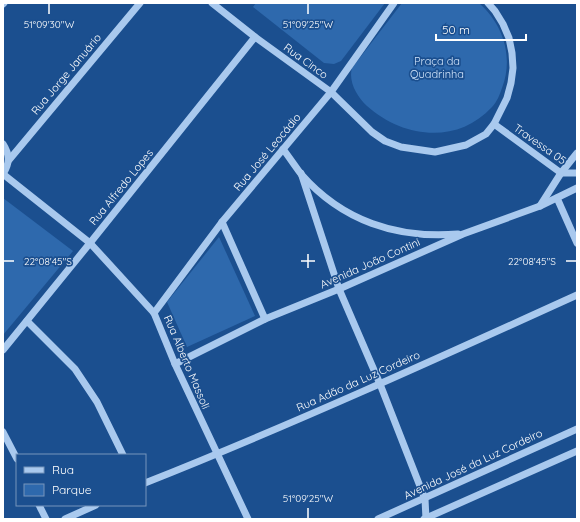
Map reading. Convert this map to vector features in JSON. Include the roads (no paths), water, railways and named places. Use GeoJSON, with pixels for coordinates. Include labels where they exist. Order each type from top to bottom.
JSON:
{"type":"FeatureCollection","features":[{"type":"Feature","properties":{"kind":"street","name":"Rua Jorge Januário"},"geometry":{"type":"LineString","coordinates":[[3,174],[9,160],[140,3]]}},
{"type":"Feature","properties":{"kind":"street","name":"Rua Cinco"},"geometry":{"type":"LineString","coordinates":[[212,3],[255,37],[331,92],[372,132],[385,141],[401,147],[435,152],[466,145],[486,134],[494,124]]}},
{"type":"Feature","properties":{"kind":"street","name":"Rua José Leocádio"},"geometry":{"type":"LineString","coordinates":[[154,313],[222,222],[331,92],[394,3]]}},
{"type":"Feature","properties":{"kind":"street"},"geometry":{"type":"LineString","coordinates":[[488,3],[503,24],[509,38],[513,68],[512,83],[507,98],[494,124]]}},
{"type":"Feature","properties":{"kind":"street","name":"Rua Alfredo Lopes"},"geometry":{"type":"LineString","coordinates":[[3,350],[90,244],[255,37]]}},
{"type":"Feature","properties":{"kind":"street","name":"Travessa 05"},"geometry":{"type":"LineString","coordinates":[[494,124],[561,173],[577,173]]}},
{"type":"Feature","properties":{"kind":"street"},"geometry":{"type":"LineString","coordinates":[[3,144],[8,152],[9,160]]}},
{"type":"Feature","properties":{"kind":"street"},"geometry":{"type":"LineString","coordinates":[[283,149],[301,173],[319,192],[339,207],[362,220],[380,227],[412,234],[437,236],[463,234]]}},
{"type":"Feature","properties":{"kind":"street"},"geometry":{"type":"LineString","coordinates":[[540,206],[561,173],[577,153]]}},
{"type":"Feature","properties":{"kind":"street"},"geometry":{"type":"LineString","coordinates":[[301,173],[339,290],[380,384],[425,499],[425,519],[577,451]]}},
{"type":"Feature","properties":{"kind":"street","name":"Rua Alberto Massoli"},"geometry":{"type":"LineString","coordinates":[[3,174],[90,244],[154,313],[175,364],[216,454],[248,519]]}},
{"type":"Feature","properties":{"kind":"street","name":"Avenida João Contini"},"geometry":{"type":"LineString","coordinates":[[175,364],[265,319],[339,290],[463,234],[540,206],[577,188]]}},
{"type":"Feature","properties":{"kind":"street"},"geometry":{"type":"LineString","coordinates":[[557,198],[577,243]]}},
{"type":"Feature","properties":{"kind":"street"},"geometry":{"type":"LineString","coordinates":[[222,222],[265,319]]}},
{"type":"Feature","properties":{"kind":"street","name":"Rua Adão da Luz Cordeiro"},"geometry":{"type":"LineString","coordinates":[[146,483],[380,384],[577,295]]}},
{"type":"Feature","properties":{"kind":"street"},"geometry":{"type":"LineString","coordinates":[[27,321],[75,369],[97,402],[123,454]]}},
{"type":"Feature","properties":{"kind":"street","name":"Avenida José da Luz Cordeiro"},"geometry":{"type":"LineString","coordinates":[[378,519],[577,429]]}},
{"type":"Feature","properties":{"kind":"street"},"geometry":{"type":"LineString","coordinates":[[3,432],[16,457]]}},
{"type":"Feature","properties":{"kind":"street"},"geometry":{"type":"LineString","coordinates":[[40,506],[46,519]]}},
{"type":"Feature","properties":{"kind":"street"},"geometry":{"type":"LineString","coordinates":[[66,519],[94,506]]}},
{"type":"Feature","properties":{"kind":"park label","name":"Praça da Quadrinha"},"geometry":{"type":"Point","coordinates":[437,67]}}]}
